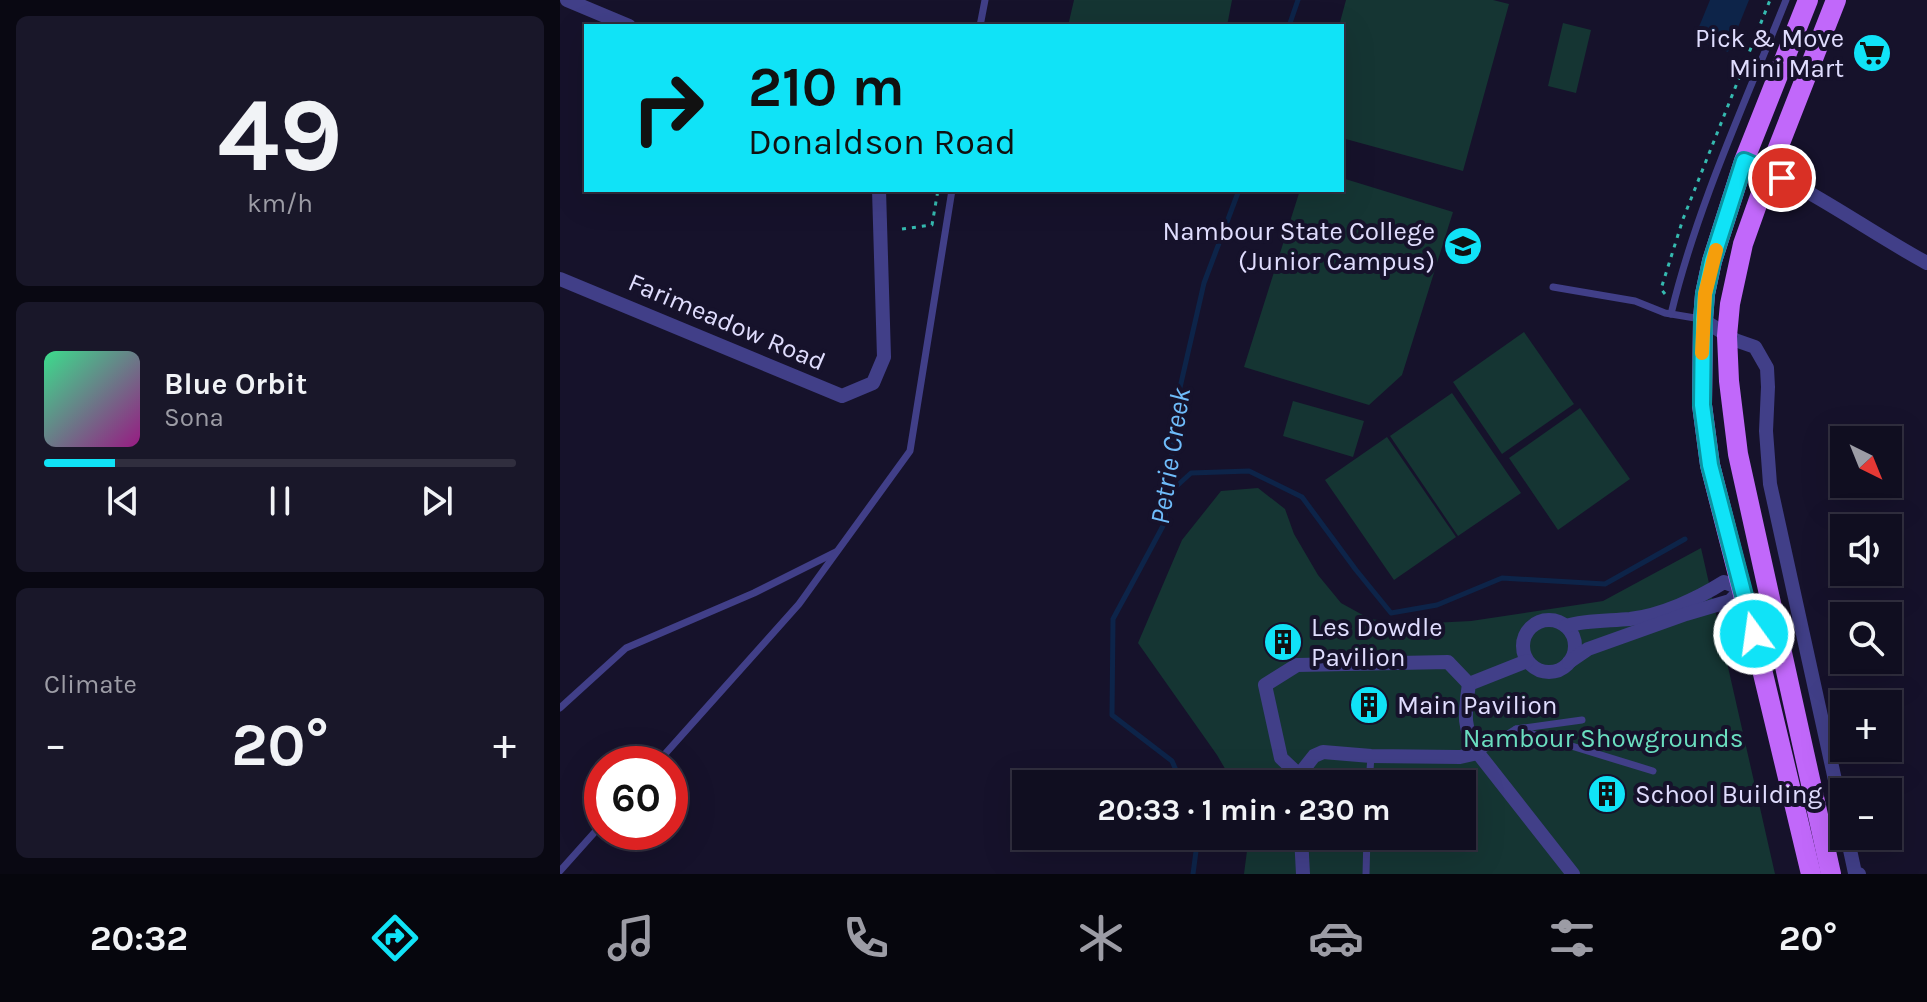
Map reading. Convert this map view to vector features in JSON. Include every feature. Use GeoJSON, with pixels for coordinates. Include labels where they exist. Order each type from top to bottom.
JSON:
{"type":"FeatureCollection","features":[{"type":"Feature","properties":{"kind":"main road"},"geometry":{"type":"LineString","coordinates":[[1808,0],[1744,161],[1712,261],[1703,320],[1702,405],[1710,465],[1811,874]]}},
{"type":"Feature","properties":{"kind":"main road"},"geometry":{"type":"LineString","coordinates":[[1831,874],[1738,454],[1727,336],[1730,304],[1743,244],[1836,0]]}},
{"type":"Feature","properties":{"kind":"street"},"geometry":{"type":"LineString","coordinates":[[567,0],[624,24]]}},
{"type":"Feature","properties":{"kind":"street"},"geometry":{"type":"LineString","coordinates":[[1744,161],[1819,198],[1927,263]]}},
{"type":"Feature","properties":{"kind":"street","name":"Farimeadow Road"},"geometry":{"type":"LineString","coordinates":[[561,279],[842,396],[873,383],[884,357],[879,192]]}},
{"type":"Feature","properties":{"kind":"street"},"geometry":{"type":"LineString","coordinates":[[1703,320],[1727,336],[1755,347],[1767,368],[1766,431],[1770,484],[1835,778]]}},
{"type":"Feature","properties":{"kind":"street"},"geometry":{"type":"LineString","coordinates":[[1566,626],[1633,619],[1664,611],[1711,591],[1724,582],[1742,589]]}},
{"type":"Feature","properties":{"kind":"street"},"geometry":{"type":"LineString","coordinates":[[1569,662],[1573,655],[1574,639],[1566,626],[1543,620],[1529,629],[1523,645],[1527,661],[1533,667],[1556,671],[1588,649],[1730,601],[1742,589],[1767,582]]}},
{"type":"Feature","properties":{"kind":"street"},"geometry":{"type":"LineString","coordinates":[[1469,684],[1527,661]]}},
{"type":"Feature","properties":{"kind":"street"},"geometry":{"type":"LineString","coordinates":[[1291,770],[1281,758],[1265,685],[1297,665],[1448,662],[1469,684]]}},
{"type":"Feature","properties":{"kind":"street"},"geometry":{"type":"LineString","coordinates":[[1469,684],[1465,715],[1469,737],[1478,753],[1573,874]]}},
{"type":"Feature","properties":{"kind":"street"},"geometry":{"type":"LineString","coordinates":[[1305,770],[1314,756],[1323,752],[1460,757],[1478,753]]}},
{"type":"Feature","properties":{"kind":"street"},"geometry":{"type":"LineString","coordinates":[[1302,850],[1303,874]]}},
{"type":"Feature","properties":{"kind":"street"},"geometry":{"type":"LineString","coordinates":[[1850,850],[1856,874]]}},
{"type":"Feature","properties":{"kind":"lane"},"geometry":{"type":"LineString","coordinates":[[980,24],[985,0]]}},
{"type":"Feature","properties":{"kind":"lane"},"geometry":{"type":"LineString","coordinates":[[1671,314],[1696,228],[1786,0]]}},
{"type":"Feature","properties":{"kind":"lane"},"geometry":{"type":"LineString","coordinates":[[672,746],[799,604],[910,451],[952,192]]}},
{"type":"Feature","properties":{"kind":"lane"},"geometry":{"type":"LineString","coordinates":[[1553,287],[1635,301],[1671,314],[1703,320]]}},
{"type":"Feature","properties":{"kind":"lane"},"geometry":{"type":"LineString","coordinates":[[560,708],[626,648],[754,593],[837,551]]}},
{"type":"Feature","properties":{"kind":"lane"},"geometry":{"type":"LineString","coordinates":[[1478,753],[1516,729],[1582,720]]}},
{"type":"Feature","properties":{"kind":"lane"},"geometry":{"type":"LineString","coordinates":[[1516,729],[1653,771]]}},
{"type":"Feature","properties":{"kind":"lane"},"geometry":{"type":"LineString","coordinates":[[1370,770],[1371,756]]}},
{"type":"Feature","properties":{"kind":"lane"},"geometry":{"type":"LineString","coordinates":[[560,871],[584,844]]}},
{"type":"Feature","properties":{"kind":"lane"},"geometry":{"type":"LineString","coordinates":[[1366,874],[1367,850]]}},
{"type":"Feature","properties":{"kind":"path"},"geometry":{"type":"LineString","coordinates":[[902,229],[932,225],[938,192]]}},
{"type":"Feature","properties":{"kind":"green space"},"geometry":{"type":"Polygon","coordinates":[[[1074,0],[1232,0],[1227,24],[1068,24],[1074,0]]]}},
{"type":"Feature","properties":{"kind":"green space"},"geometry":{"type":"Polygon","coordinates":[[[1346,0],[1493,0],[1509,4],[1463,171],[1344,139],[1344,24],[1340,24],[1346,0]]]}},
{"type":"Feature","properties":{"kind":"green space"},"geometry":{"type":"Polygon","coordinates":[[[1563,23],[1591,30],[1576,93],[1548,86],[1563,23]]]}},
{"type":"Feature","properties":{"kind":"green space"},"geometry":{"type":"Polygon","coordinates":[[[1344,179],[1453,212],[1402,375],[1369,405],[1244,367],[1299,192],[1344,192],[1344,179]]]}},
{"type":"Feature","properties":{"kind":"green space"},"geometry":{"type":"Polygon","coordinates":[[[1524,332],[1574,404],[1502,454],[1453,382],[1524,332]]]}},
{"type":"Feature","properties":{"kind":"green space"},"geometry":{"type":"Polygon","coordinates":[[[1452,393],[1521,493],[1458,536],[1390,436],[1452,393]]]}},
{"type":"Feature","properties":{"kind":"green space"},"geometry":{"type":"Polygon","coordinates":[[[1293,401],[1364,421],[1353,457],[1283,436],[1293,401]]]}},
{"type":"Feature","properties":{"kind":"green space"},"geometry":{"type":"Polygon","coordinates":[[[1580,408],[1630,479],[1558,530],[1509,458],[1580,408]]]}},
{"type":"Feature","properties":{"kind":"green space"},"geometry":{"type":"Polygon","coordinates":[[[1387,437],[1456,537],[1394,580],[1325,480],[1387,437]]]}},
{"type":"Feature","properties":{"kind":"green space","name":"Nambour Showgrounds"},"geometry":{"type":"Polygon","coordinates":[[[1258,488],[1285,509],[1294,534],[1318,575],[1341,603],[1370,619],[1412,624],[1471,621],[1603,601],[1701,548],[1775,874],[1244,874],[1247,850],[1476,850],[1476,770],[1226,770],[1138,643],[1182,540],[1221,491],[1258,488]]]}},
{"type":"Feature","properties":{"kind":"water"},"geometry":{"type":"Polygon","coordinates":[[[1710,0],[1749,0],[1728,52],[1694,39],[1710,0]]]}},
{"type":"Feature","properties":{"kind":"waterway","name":"Petrie Creek"},"geometry":{"type":"LineString","coordinates":[[1290,24],[1298,0]]}},
{"type":"Feature","properties":{"kind":"waterway","name":"Petrie Creek"},"geometry":{"type":"LineString","coordinates":[[1176,770],[1172,761],[1112,715],[1113,619],[1164,524],[1179,392],[1204,283],[1238,192]]}},
{"type":"Feature","properties":{"kind":"waterway"},"geometry":{"type":"LineString","coordinates":[[1168,494],[1191,473],[1249,471],[1302,497],[1391,613],[1437,605],[1502,578],[1605,584],[1685,539]]}},
{"type":"Feature","properties":{"kind":"waterway","name":"Petrie Creek"},"geometry":{"type":"LineString","coordinates":[[1193,874],[1196,850]]}},
{"type":"Feature","properties":{"kind":"slow traffic"},"geometry":{"type":"LineString","coordinates":[[1702,353],[1705,294],[1716,250]]}},
{"type":"Feature","properties":{"kind":"place","name":"Pick & Move Mini Mart"},"geometry":{"type":"Point","coordinates":[1872,53]}},
{"type":"Feature","properties":{"kind":"place","name":"Nambour State College (Junior Campus)"},"geometry":{"type":"Point","coordinates":[1463,246]}},
{"type":"Feature","properties":{"kind":"place","name":"Les Dowdle Pavilion"},"geometry":{"type":"Point","coordinates":[1283,642]}},
{"type":"Feature","properties":{"kind":"place","name":"Main Pavilion"},"geometry":{"type":"Point","coordinates":[1369,705]}},
{"type":"Feature","properties":{"kind":"place","name":"School Building"},"geometry":{"type":"Point","coordinates":[1607,794]}},
{"type":"Feature","properties":{"kind":"route"},"geometry":{"type":"LineString","coordinates":[[1754,634],[1710,465],[1702,405],[1703,320],[1712,261],[1744,161],[1782,178]]}}]}
